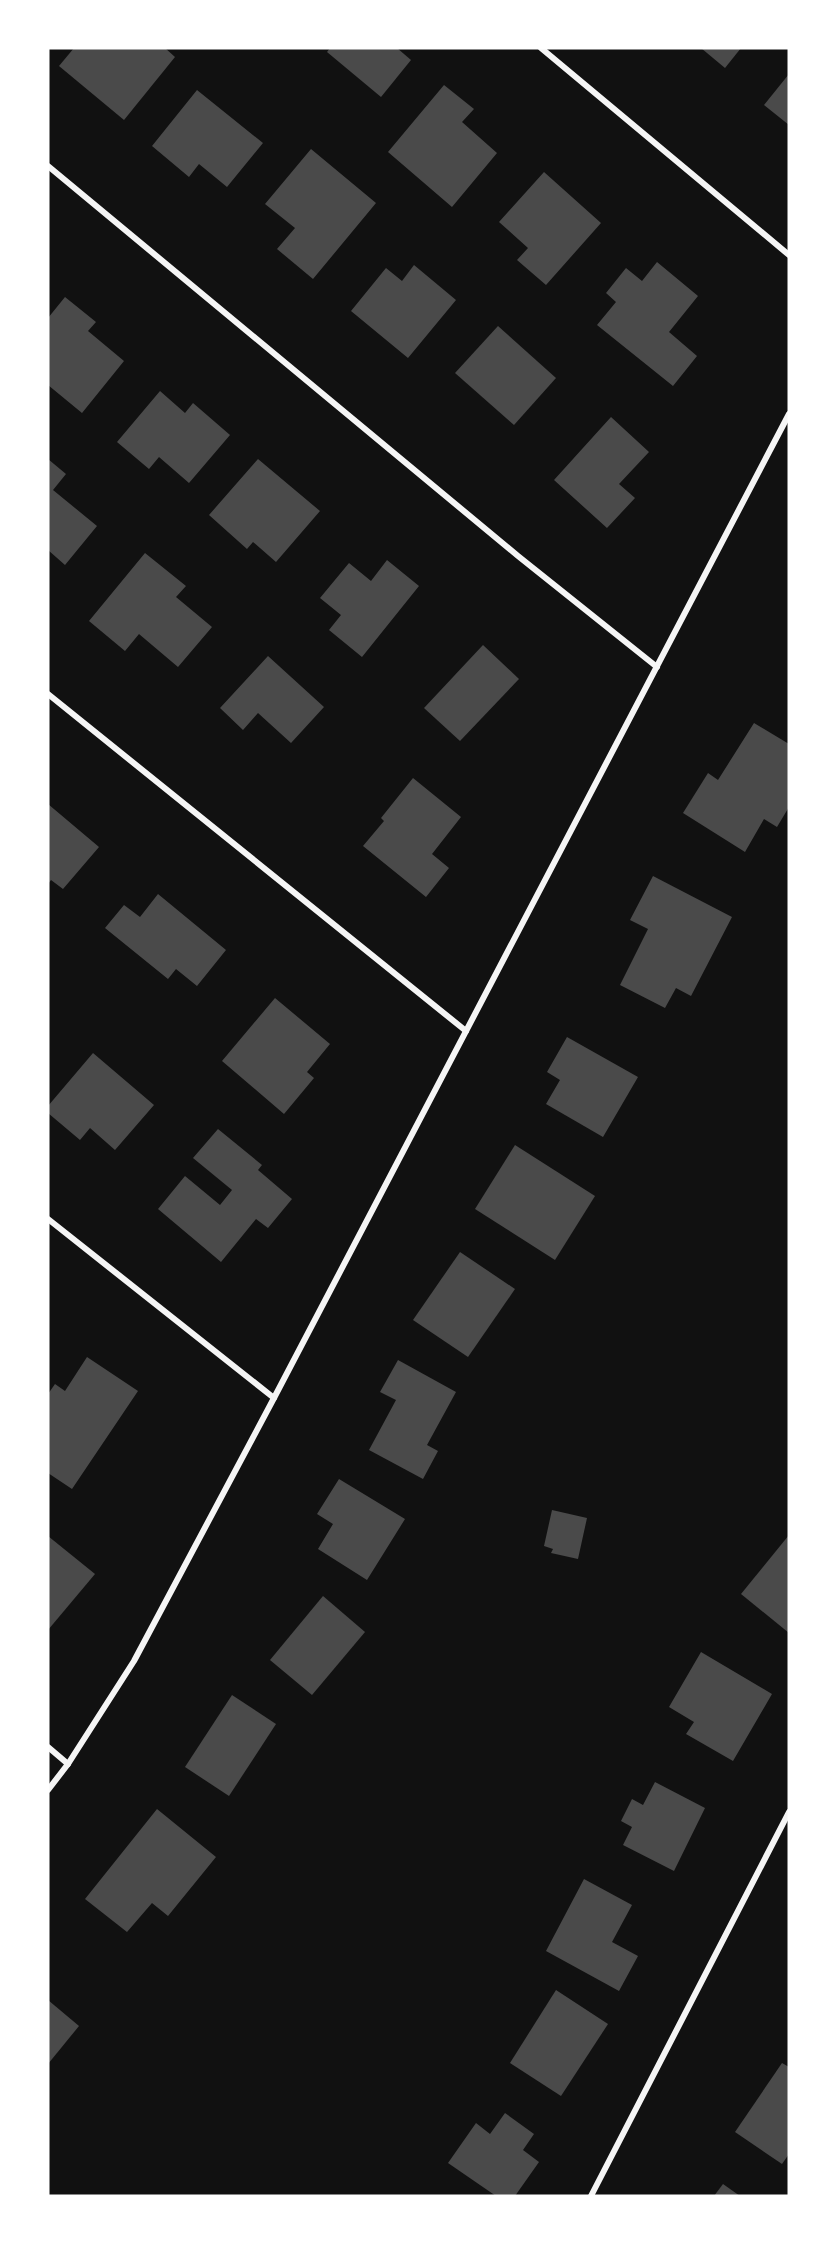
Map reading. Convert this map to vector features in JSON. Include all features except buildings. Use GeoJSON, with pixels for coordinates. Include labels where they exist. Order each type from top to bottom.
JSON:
{"type":"FeatureCollection","features":[{"type":"Feature","properties":{"kind":"street"},"geometry":{"type":"LineString","coordinates":[[541,48],[789,255]]}},
{"type":"Feature","properties":{"kind":"street"},"geometry":{"type":"LineString","coordinates":[[48,166],[499,540],[657,667]]}},
{"type":"Feature","properties":{"kind":"street"},"geometry":{"type":"LineString","coordinates":[[48,1790],[68,1764],[134,1661],[789,414]]}},
{"type":"Feature","properties":{"kind":"street"},"geometry":{"type":"LineString","coordinates":[[48,694],[466,1031]]}},
{"type":"Feature","properties":{"kind":"street"},"geometry":{"type":"LineString","coordinates":[[48,1219],[274,1398]]}},
{"type":"Feature","properties":{"kind":"street"},"geometry":{"type":"LineString","coordinates":[[48,1747],[68,1764]]}},
{"type":"Feature","properties":{"kind":"street"},"geometry":{"type":"LineString","coordinates":[[591,2196],[789,1812]]}}]}
